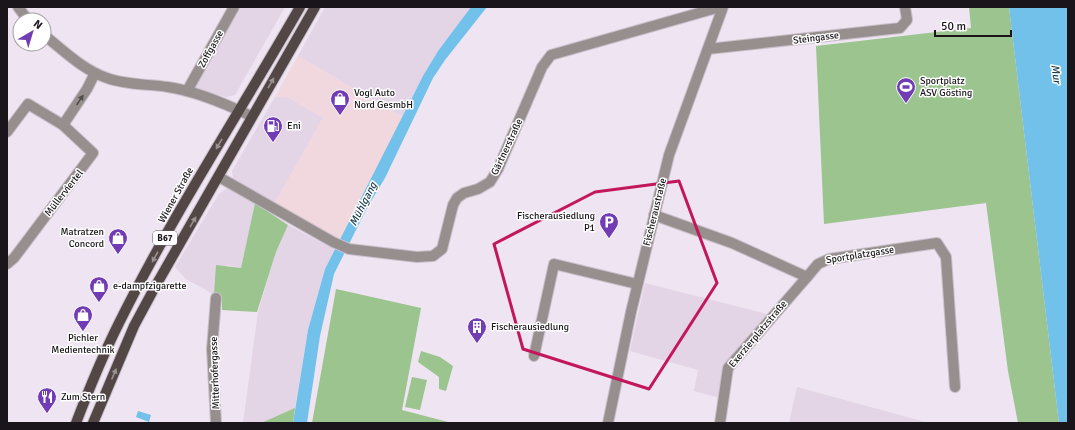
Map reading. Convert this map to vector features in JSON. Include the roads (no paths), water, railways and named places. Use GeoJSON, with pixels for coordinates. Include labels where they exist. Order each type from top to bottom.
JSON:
{"type":"FeatureCollection","features":[{"type":"Feature","properties":{"kind":"main road","name":"Wiener Straße"},"geometry":{"type":"LineString","coordinates":[[76,423],[98,369],[130,302],[239,110],[300,7]]}},
{"type":"Feature","properties":{"kind":"main road","name":"B67"},"geometry":{"type":"LineString","coordinates":[[93,423],[134,326],[251,116],[315,7]]}},
{"type":"Feature","properties":{"kind":"street","name":"Zoffgasse"},"geometry":{"type":"LineString","coordinates":[[187,92],[234,7]]}},
{"type":"Feature","properties":{"kind":"street","name":"Fischeraustraße"},"geometry":{"type":"LineString","coordinates":[[608,423],[637,284],[669,155],[708,49],[721,7]]}},
{"type":"Feature","properties":{"kind":"street","name":"Gärtnerstraße"},"geometry":{"type":"LineString","coordinates":[[218,177],[333,242],[349,249],[417,257],[433,256],[438,252],[445,240],[453,205],[457,198],[490,182],[498,169],[542,67],[551,55],[721,7]]}},
{"type":"Feature","properties":{"kind":"street","name":"Steingasse"},"geometry":{"type":"LineString","coordinates":[[708,49],[900,28],[907,20],[906,7]]}},
{"type":"Feature","properties":{"kind":"street"},"geometry":{"type":"LineString","coordinates":[[52,42],[68,55],[95,73],[108,79],[169,87],[239,110],[251,116]]}},
{"type":"Feature","properties":{"kind":"street"},"geometry":{"type":"LineString","coordinates":[[63,125],[87,89],[95,73]]}},
{"type":"Feature","properties":{"kind":"street","name":"Müllerviertel"},"geometry":{"type":"LineString","coordinates":[[7,132],[28,104],[63,125],[93,153],[14,258],[7,264]]}},
{"type":"Feature","properties":{"kind":"street"},"geometry":{"type":"LineString","coordinates":[[654,215],[732,243],[807,277]]}},
{"type":"Feature","properties":{"kind":"street","name":"Sportplatzgasse"},"geometry":{"type":"LineString","coordinates":[[807,277],[822,261],[829,259],[937,243],[946,257],[955,387]]}},
{"type":"Feature","properties":{"kind":"street"},"geometry":{"type":"LineString","coordinates":[[534,356],[554,264],[637,284]]}},
{"type":"Feature","properties":{"kind":"street","name":"Exerzierplatzstraße"},"geometry":{"type":"LineString","coordinates":[[720,423],[728,368],[807,277]]}},
{"type":"Feature","properties":{"kind":"street","name":"Mitterhofergasse"},"geometry":{"type":"LineString","coordinates":[[216,298],[212,349],[216,423]]}},
{"type":"Feature","properties":{"kind":"water","name":"Mühlgang"},"geometry":{"type":"Polygon","coordinates":[[[471,7],[487,7],[445,60],[433,78],[385,178],[368,206],[334,274],[320,336],[307,423],[293,423],[308,330],[325,269],[423,76],[438,51],[471,7]]]}},
{"type":"Feature","properties":{"kind":"water","name":"Mur"},"geometry":{"type":"Polygon","coordinates":[[[1009,7],[1068,7],[1068,423],[1059,423],[1009,7]]]}},
{"type":"Feature","properties":{"kind":"water"},"geometry":{"type":"Polygon","coordinates":[[[138,411],[151,415],[149,422],[136,417],[138,411]]]}},
{"type":"Feature","properties":{"kind":"place","name":"Sportplatz ASV Gösting"},"geometry":{"type":"Point","coordinates":[906,104]}},
{"type":"Feature","properties":{"kind":"place","name":"Vogl Auto Nord GesmbH"},"geometry":{"type":"Point","coordinates":[340,116]}},
{"type":"Feature","properties":{"kind":"place","name":"Eni"},"geometry":{"type":"Point","coordinates":[273,143]}},
{"type":"Feature","properties":{"kind":"place","name":"Fischerausiedlung P1"},"geometry":{"type":"Point","coordinates":[609,239]}},
{"type":"Feature","properties":{"kind":"place","name":"Matratzen Concord"},"geometry":{"type":"Point","coordinates":[118,255]}},
{"type":"Feature","properties":{"kind":"place","name":"e-dampfzigarette"},"geometry":{"type":"Point","coordinates":[99,303]}},
{"type":"Feature","properties":{"kind":"place","name":"Pichler Medientechnik"},"geometry":{"type":"Point","coordinates":[83,332]}},
{"type":"Feature","properties":{"kind":"place","name":"Fischerausiedlung"},"geometry":{"type":"Point","coordinates":[477,344]}},
{"type":"Feature","properties":{"kind":"place","name":"Zum Stern"},"geometry":{"type":"Point","coordinates":[47,414]}}]}
